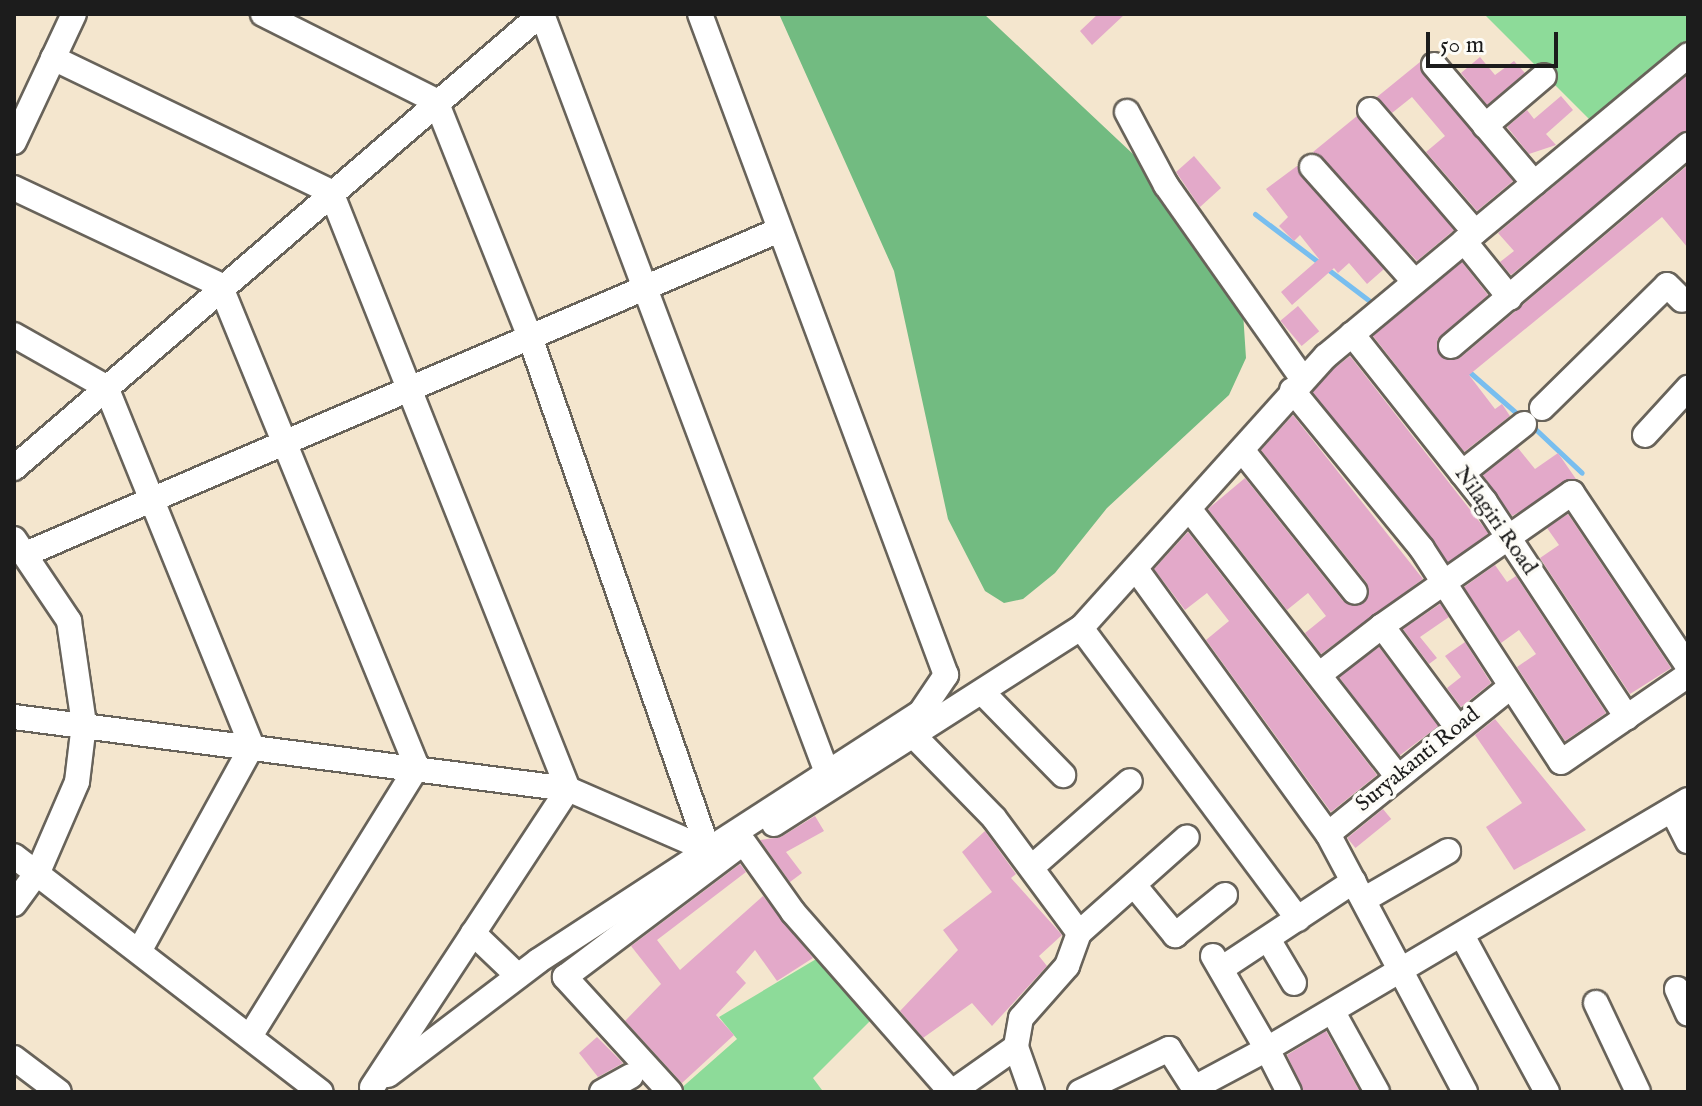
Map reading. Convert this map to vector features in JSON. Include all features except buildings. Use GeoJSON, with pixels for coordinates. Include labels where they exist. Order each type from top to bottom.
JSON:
{"type":"FeatureCollection","features":[{"type":"Feature","properties":{"kind":"street"},"geometry":{"type":"LineString","coordinates":[[14,142],[74,14]]}},
{"type":"Feature","properties":{"kind":"street"},"geometry":{"type":"LineString","coordinates":[[263,14],[436,101],[530,337],[708,850]]}},
{"type":"Feature","properties":{"kind":"street"},"geometry":{"type":"LineString","coordinates":[[14,468],[220,285],[541,14],[826,770]]}},
{"type":"Feature","properties":{"kind":"street"},"geometry":{"type":"LineString","coordinates":[[370,1090],[518,976],[826,770],[921,712],[946,675],[777,231],[700,14]]}},
{"type":"Feature","properties":{"kind":"street"},"geometry":{"type":"LineString","coordinates":[[670,1092],[565,977],[744,843],[985,695],[1081,628],[1190,510],[1297,384],[1326,356],[1688,55]]}},
{"type":"Feature","properties":{"kind":"street"},"geometry":{"type":"LineString","coordinates":[[53,58],[331,192],[568,789]]}},
{"type":"Feature","properties":{"kind":"street"},"geometry":{"type":"LineString","coordinates":[[1434,65],[1534,183]]}},
{"type":"Feature","properties":{"kind":"street"},"geometry":{"type":"LineString","coordinates":[[1485,126],[1544,76]]}},
{"type":"Feature","properties":{"kind":"street"},"geometry":{"type":"LineString","coordinates":[[1370,110],[1469,237],[1510,298]]}},
{"type":"Feature","properties":{"kind":"street"},"geometry":{"type":"LineString","coordinates":[[1127,112],[1166,185],[1297,384],[1443,585],[1561,762],[1688,675]]}},
{"type":"Feature","properties":{"kind":"street"},"geometry":{"type":"LineString","coordinates":[[1451,346],[1688,145]]}},
{"type":"Feature","properties":{"kind":"street"},"geometry":{"type":"LineString","coordinates":[[1312,167],[1415,282]]}},
{"type":"Feature","properties":{"kind":"street"},"geometry":{"type":"LineString","coordinates":[[14,188],[220,285],[417,767]]}},
{"type":"Feature","properties":{"kind":"street"},"geometry":{"type":"LineString","coordinates":[[14,904],[39,870],[77,782],[84,724],[69,621],[21,546],[153,499],[777,231]]}},
{"type":"Feature","properties":{"kind":"street"},"geometry":{"type":"LineString","coordinates":[[1462,473],[1533,416],[1667,285],[1686,301]]}},
{"type":"Feature","properties":{"kind":"street","name":"Nilagiri Road"},"geometry":{"type":"LineString","coordinates":[[1352,334],[1509,538],[1627,717]]}},
{"type":"Feature","properties":{"kind":"street"},"geometry":{"type":"LineString","coordinates":[[14,335],[106,387],[252,746]]}},
{"type":"Feature","properties":{"kind":"street"},"geometry":{"type":"LineString","coordinates":[[1645,435],[1688,388]]}},
{"type":"Feature","properties":{"kind":"street"},"geometry":{"type":"LineString","coordinates":[[1242,450],[1355,592]]}},
{"type":"Feature","properties":{"kind":"street"},"geometry":{"type":"LineString","coordinates":[[1320,674],[1382,626],[1572,493],[1688,666]]}},
{"type":"Feature","properties":{"kind":"street"},"geometry":{"type":"LineString","coordinates":[[1190,510],[1397,776]]}},
{"type":"Feature","properties":{"kind":"street"},"geometry":{"type":"LineString","coordinates":[[1136,569],[1328,834],[1465,1092]]}},
{"type":"Feature","properties":{"kind":"street"},"geometry":{"type":"LineString","coordinates":[[1382,626],[1457,727]]}},
{"type":"Feature","properties":{"kind":"street"},"geometry":{"type":"LineString","coordinates":[[1081,628],[1298,919]]}},
{"type":"Feature","properties":{"kind":"street","name":"Suryakanti Road"},"geometry":{"type":"LineString","coordinates":[[1328,834],[1510,687]]}},
{"type":"Feature","properties":{"kind":"street"},"geometry":{"type":"LineString","coordinates":[[985,695],[1063,775]]}},
{"type":"Feature","properties":{"kind":"street"},"geometry":{"type":"LineString","coordinates":[[14,717],[568,789],[708,850]]}},
{"type":"Feature","properties":{"kind":"street"},"geometry":{"type":"LineString","coordinates":[[915,737],[1032,867],[1079,933]]}},
{"type":"Feature","properties":{"kind":"street"},"geometry":{"type":"LineString","coordinates":[[141,948],[252,746]]}},
{"type":"Feature","properties":{"kind":"street"},"geometry":{"type":"LineString","coordinates":[[252,1033],[417,767]]}},
{"type":"Feature","properties":{"kind":"street"},"geometry":{"type":"LineString","coordinates":[[1032,867],[1130,781]]}},
{"type":"Feature","properties":{"kind":"street"},"geometry":{"type":"LineString","coordinates":[[370,1090],[568,789]]}},
{"type":"Feature","properties":{"kind":"street"},"geometry":{"type":"LineString","coordinates":[[1094,1089],[1169,1049],[1195,1090],[1464,939],[1680,805],[1688,841]]}},
{"type":"Feature","properties":{"kind":"street"},"geometry":{"type":"LineString","coordinates":[[1032,1092],[1016,1047],[1028,1005],[1067,966],[1079,933],[1187,837]]}},
{"type":"Feature","properties":{"kind":"street"},"geometry":{"type":"LineString","coordinates":[[744,843],[793,912],[952,1092],[1016,1047]]}},
{"type":"Feature","properties":{"kind":"street"},"geometry":{"type":"LineString","coordinates":[[1289,1092],[1217,962],[1268,939],[1298,919],[1448,851]]}},
{"type":"Feature","properties":{"kind":"street"},"geometry":{"type":"LineString","coordinates":[[14,856],[39,870],[252,1033],[321,1092]]}},
{"type":"Feature","properties":{"kind":"street"},"geometry":{"type":"LineString","coordinates":[[1134,885],[1175,935],[1225,895]]}},
{"type":"Feature","properties":{"kind":"street"},"geometry":{"type":"LineString","coordinates":[[473,933],[518,976]]}},
{"type":"Feature","properties":{"kind":"street"},"geometry":{"type":"LineString","coordinates":[[1268,939],[1294,983]]}},
{"type":"Feature","properties":{"kind":"street"},"geometry":{"type":"LineString","coordinates":[[1464,939],[1547,1092]]}},
{"type":"Feature","properties":{"kind":"street"},"geometry":{"type":"LineString","coordinates":[[1677,989],[1688,1014]]}},
{"type":"Feature","properties":{"kind":"street"},"geometry":{"type":"LineString","coordinates":[[1596,1003],[1638,1092]]}},
{"type":"Feature","properties":{"kind":"street"},"geometry":{"type":"LineString","coordinates":[[1334,1014],[1377,1092]]}},
{"type":"Feature","properties":{"kind":"street"},"geometry":{"type":"LineString","coordinates":[[14,1058],[59,1092]]}},
{"type":"Feature","properties":{"kind":"street"},"geometry":{"type":"LineString","coordinates":[[602,1092],[631,1076]]}},
{"type":"Feature","properties":{"kind":"green space"},"geometry":{"type":"Polygon","coordinates":[[[779,14],[984,14],[1151,171],[1241,282],[1246,358],[1229,395],[1107,508],[1055,573],[1023,599],[1004,603],[985,591],[948,519],[894,271],[779,14]]]}},
{"type":"Feature","properties":{"kind":"green space"},"geometry":{"type":"Polygon","coordinates":[[[1484,14],[1688,14],[1688,42],[1592,122],[1484,14]]]}},
{"type":"Feature","properties":{"kind":"green space"},"geometry":{"type":"Polygon","coordinates":[[[823,955],[874,1017],[813,1078],[822,1090],[678,1091],[737,1039],[719,1017],[823,955]]]}},
{"type":"Feature","properties":{"kind":"waterway"},"geometry":{"type":"LineString","coordinates":[[1255,214],[1375,305]]}},
{"type":"Feature","properties":{"kind":"waterway"},"geometry":{"type":"LineString","coordinates":[[1466,369],[1522,418]]}},
{"type":"Feature","properties":{"kind":"waterway"},"geometry":{"type":"LineString","coordinates":[[1530,424],[1582,473]]}}]}
